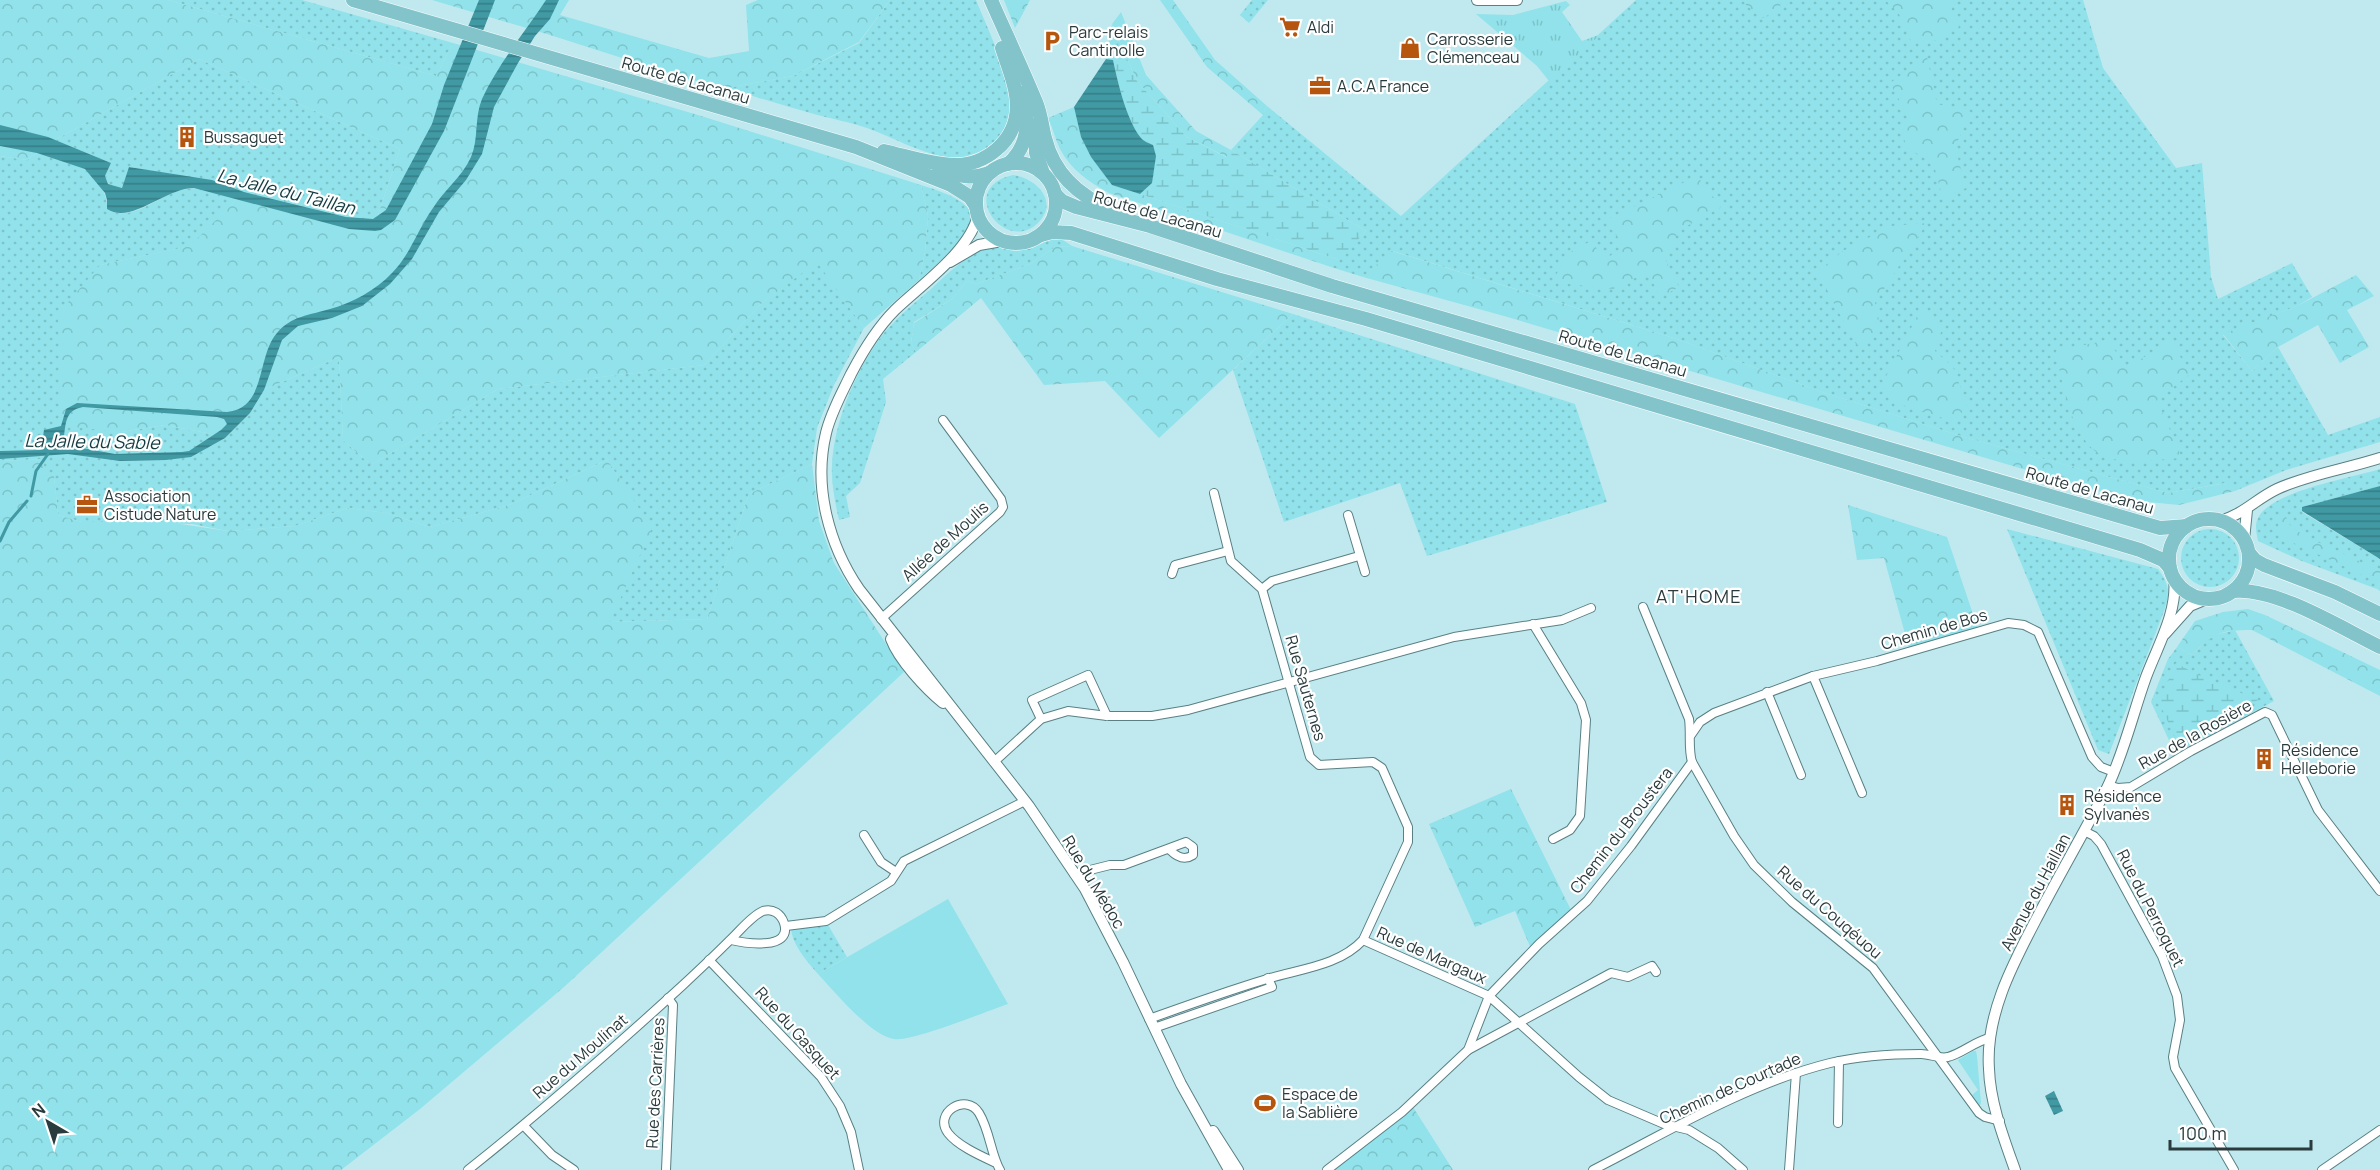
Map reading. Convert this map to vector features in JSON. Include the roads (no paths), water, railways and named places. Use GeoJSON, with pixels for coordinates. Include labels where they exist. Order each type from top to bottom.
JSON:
{"type":"FeatureCollection","features":[{"type":"Feature","properties":{"kind":"main road","name":"Route de Lacanau"},"geometry":{"type":"LineString","coordinates":[[353,0],[856,147],[951,185],[970,197],[977,211]]}},
{"type":"Feature","properties":{"kind":"main road"},"geometry":{"type":"LineString","coordinates":[[982,0],[1021,89],[1027,124],[1022,148],[1008,164]]}},
{"type":"Feature","properties":{"kind":"main road"},"geometry":{"type":"LineString","coordinates":[[991,0],[1042,118],[1045,138],[1053,160],[1068,182],[1096,203],[1150,226]]}},
{"type":"Feature","properties":{"kind":"main road"},"geometry":{"type":"LineString","coordinates":[[884,151],[945,164],[961,165],[979,161],[999,148],[1012,128],[1017,106],[1002,48]]}},
{"type":"Feature","properties":{"kind":"main road"},"geometry":{"type":"LineString","coordinates":[[1028,83],[1035,120],[1036,153],[1043,173]]}},
{"type":"Feature","properties":{"kind":"main road","name":"Route de Lacanau"},"geometry":{"type":"LineString","coordinates":[[856,147],[884,151],[965,177],[978,177],[989,173]]}},
{"type":"Feature","properties":{"kind":"main road"},"geometry":{"type":"LineString","coordinates":[[1041,235],[1054,216],[1055,194],[1051,183],[1043,173],[1032,166],[1020,163],[1008,164],[989,173],[981,182],[977,194],[977,211],[987,231],[1002,241],[1016,243],[1029,241],[1052,232],[1071,233],[1217,279],[1377,322],[2155,555],[2187,593],[2207,599],[2221,597],[2233,591],[2246,574],[2247,546]]}},
{"type":"Feature","properties":{"kind":"main road","name":"Route de Lacanau"},"geometry":{"type":"LineString","coordinates":[[1055,194],[1076,207],[1150,226],[1332,286],[2149,524],[2167,528],[2187,526]]}},
{"type":"Feature","properties":{"kind":"main road"},"geometry":{"type":"LineString","coordinates":[[2172,573],[2169,556],[2178,534],[2187,526],[2198,521],[2220,521],[2238,531],[2255,560],[2335,592],[2380,614]]}},
{"type":"Feature","properties":{"kind":"main road"},"geometry":{"type":"LineString","coordinates":[[2233,591],[2260,592],[2293,605],[2380,647]]}},
{"type":"Feature","properties":{"kind":"street"},"geometry":{"type":"LineString","coordinates":[[1477,0],[1517,0]]}},
{"type":"Feature","properties":{"kind":"street","name":"Rue du Médoc"},"geometry":{"type":"LineString","coordinates":[[945,266],[972,232],[977,211]]}},
{"type":"Feature","properties":{"kind":"street","name":"Rue du Médoc"},"geometry":{"type":"LineString","coordinates":[[1002,241],[979,245],[945,266],[893,312],[874,335],[841,395],[826,434],[822,461],[824,501],[832,540],[850,576],[881,619],[1025,801],[1074,874],[1123,962],[1181,1084],[1233,1169]]}},
{"type":"Feature","properties":{"kind":"street","name":"Allée de Moulis"},"geometry":{"type":"LineString","coordinates":[[881,619],[1003,507],[1000,499],[943,420]]}},
{"type":"Feature","properties":{"kind":"street"},"geometry":{"type":"LineString","coordinates":[[2220,521],[2247,510],[2261,498],[2293,483],[2380,458]]}},
{"type":"Feature","properties":{"kind":"street"},"geometry":{"type":"LineString","coordinates":[[1214,493],[1231,561],[1262,589],[1272,581],[1359,556]]}},
{"type":"Feature","properties":{"kind":"street"},"geometry":{"type":"LineString","coordinates":[[2247,510],[2247,546]]}},
{"type":"Feature","properties":{"kind":"street"},"geometry":{"type":"LineString","coordinates":[[1348,515],[1365,572]]}},
{"type":"Feature","properties":{"kind":"street"},"geometry":{"type":"LineString","coordinates":[[1172,574],[1175,565],[1228,551]]}},
{"type":"Feature","properties":{"kind":"street","name":"Avenue du Haillan"},"geometry":{"type":"LineString","coordinates":[[2015,1170],[2000,1121],[1989,1071],[1990,1038],[1997,1006],[2030,931],[2114,771],[2147,675],[2163,637],[2174,596],[2172,573]]}},
{"type":"Feature","properties":{"kind":"street","name":"Rue Sauternes"},"geometry":{"type":"LineString","coordinates":[[1151,1023],[1272,987],[1268,978],[1316,966],[1352,952],[1363,940],[1408,842],[1408,827],[1382,768],[1373,762],[1319,765],[1310,757],[1262,589]]}},
{"type":"Feature","properties":{"kind":"street","name":"Avenue du Haillan"},"geometry":{"type":"LineString","coordinates":[[2163,637],[2184,611],[2207,599]]}},
{"type":"Feature","properties":{"kind":"street","name":"Rue du Couqéuou"},"geometry":{"type":"LineString","coordinates":[[1643,607],[1689,719],[1692,762],[1734,836],[1754,865],[1792,902],[1873,968],[1979,1113],[2000,1121]]}},
{"type":"Feature","properties":{"kind":"street"},"geometry":{"type":"LineString","coordinates":[[994,762],[1041,719],[1068,711],[1107,716],[1152,716],[1179,711],[1454,637],[1562,620],[1592,608]]}},
{"type":"Feature","properties":{"kind":"street","name":"Chemin de Bos"},"geometry":{"type":"LineString","coordinates":[[1691,735],[1700,722],[1714,713],[1813,676],[1877,661],[2008,623],[2024,625],[2038,632],[2095,762],[2114,771]]}},
{"type":"Feature","properties":{"kind":"street"},"geometry":{"type":"LineString","coordinates":[[1533,624],[1581,703],[1586,720],[1580,816],[1570,830],[1553,839]]}},
{"type":"Feature","properties":{"kind":"street"},"geometry":{"type":"LineString","coordinates":[[1041,719],[1032,699],[1088,675],[1107,716]]}},
{"type":"Feature","properties":{"kind":"street"},"geometry":{"type":"LineString","coordinates":[[1813,676],[1862,793]]}},
{"type":"Feature","properties":{"kind":"street"},"geometry":{"type":"LineString","coordinates":[[1767,693],[1801,775]]}},
{"type":"Feature","properties":{"kind":"street","name":"Rue de la Rosière"},"geometry":{"type":"LineString","coordinates":[[2108,785],[2118,788],[2131,786],[2265,712],[2272,715],[2318,810],[2380,891]]}},
{"type":"Feature","properties":{"kind":"street","name":"Chemin du Broustera"},"geometry":{"type":"LineString","coordinates":[[1327,1170],[1402,1112],[1468,1050],[1489,996],[1539,944],[1587,901],[1631,846],[1692,762]]}},
{"type":"Feature","properties":{"kind":"street"},"geometry":{"type":"LineString","coordinates":[[731,940],[742,943],[774,942],[780,940],[785,933],[786,926],[825,921],[891,881],[904,861],[1025,801]]}},
{"type":"Feature","properties":{"kind":"street","name":"Rue du Perroquet"},"geometry":{"type":"LineString","coordinates":[[2084,831],[2094,836],[2101,844],[2162,956],[2181,1009],[2173,1057],[2175,1068],[2234,1170]]}},
{"type":"Feature","properties":{"kind":"street"},"geometry":{"type":"LineString","coordinates":[[864,835],[881,862],[896,872]]}},
{"type":"Feature","properties":{"kind":"street"},"geometry":{"type":"LineString","coordinates":[[1074,874],[1110,865],[1124,865],[1170,850]]}},
{"type":"Feature","properties":{"kind":"street","name":"Rue du Moulinat"},"geometry":{"type":"LineString","coordinates":[[468,1170],[524,1125],[763,912],[776,912],[782,917],[786,926]]}},
{"type":"Feature","properties":{"kind":"street","name":"Rue de Margaux"},"geometry":{"type":"LineString","coordinates":[[1363,940],[1489,996],[1608,1100],[1675,1127],[1689,1130],[1718,1148],[1743,1170]]}},
{"type":"Feature","properties":{"kind":"street","name":"Rue du Gasquet"},"geometry":{"type":"LineString","coordinates":[[709,960],[821,1077],[840,1106],[851,1132],[859,1170]]}},
{"type":"Feature","properties":{"kind":"street"},"geometry":{"type":"LineString","coordinates":[[1468,1050],[1611,973],[1628,977],[1652,966],[1656,972]]}},
{"type":"Feature","properties":{"kind":"street","name":"Rue des Carrières"},"geometry":{"type":"LineString","coordinates":[[666,1170],[673,1005],[668,998]]}},
{"type":"Feature","properties":{"kind":"street","name":"Chemin de Courtade"},"geometry":{"type":"LineString","coordinates":[[1597,1169],[1675,1127],[1796,1073],[1839,1061],[1924,1054],[1949,1057],[1980,1040],[1990,1038]]}},
{"type":"Feature","properties":{"kind":"street"},"geometry":{"type":"LineString","coordinates":[[1838,1123],[1839,1061]]}},
{"type":"Feature","properties":{"kind":"street"},"geometry":{"type":"LineString","coordinates":[[1789,1170],[1796,1073]]}},
{"type":"Feature","properties":{"kind":"street"},"geometry":{"type":"LineString","coordinates":[[966,1104],[978,1112],[993,1146],[998,1166],[949,1135],[944,1117],[949,1109],[966,1104]]}},
{"type":"Feature","properties":{"kind":"street"},"geometry":{"type":"LineString","coordinates":[[524,1125],[552,1155],[574,1170]]}},
{"type":"Feature","properties":{"kind":"street"},"geometry":{"type":"LineString","coordinates":[[2322,1170],[2380,1130]]}},
{"type":"Feature","properties":{"kind":"waterway","name":"La Jalle du Sable"},"geometry":{"type":"LineString","coordinates":[[31,496],[36,471],[48,454]]}},
{"type":"Feature","properties":{"kind":"waterway"},"geometry":{"type":"LineString","coordinates":[[0,541],[9,522],[27,501]]}},
{"type":"Feature","properties":{"kind":"place","name":"Aldi"},"geometry":{"type":"Point","coordinates":[1290,27]}},
{"type":"Feature","properties":{"kind":"place","name":"Parc-relais Cantinolle"},"geometry":{"type":"Point","coordinates":[1052,41]}},
{"type":"Feature","properties":{"kind":"place","name":"Carrosserie Clémenceau"},"geometry":{"type":"Point","coordinates":[1410,48]}},
{"type":"Feature","properties":{"kind":"place","name":"A.C.A France"},"geometry":{"type":"Point","coordinates":[1320,86]}},
{"type":"Feature","properties":{"kind":"place","name":"Bussaguet"},"geometry":{"type":"Point","coordinates":[187,137]}},
{"type":"Feature","properties":{"kind":"place","name":"Association Cistude Nature"},"geometry":{"type":"Point","coordinates":[87,505]}},
{"type":"Feature","properties":{"kind":"place","name":"Résidence Helleborie"},"geometry":{"type":"Point","coordinates":[2264,759]}},
{"type":"Feature","properties":{"kind":"place","name":"Résidence Sylvanès"},"geometry":{"type":"Point","coordinates":[2067,805]}},
{"type":"Feature","properties":{"kind":"place","name":"Espace de la Sablière"},"geometry":{"type":"Point","coordinates":[1265,1103]}},
{"type":"Feature","properties":{"kind":"district","name":"AT'HOME"},"geometry":{"type":"Point","coordinates":[1699,597]}},
{"type":"Feature","properties":{"kind":"water label","name":"La Jalle du Taillan"},"geometry":{"type":"Point","coordinates":[286,192]}}]}
